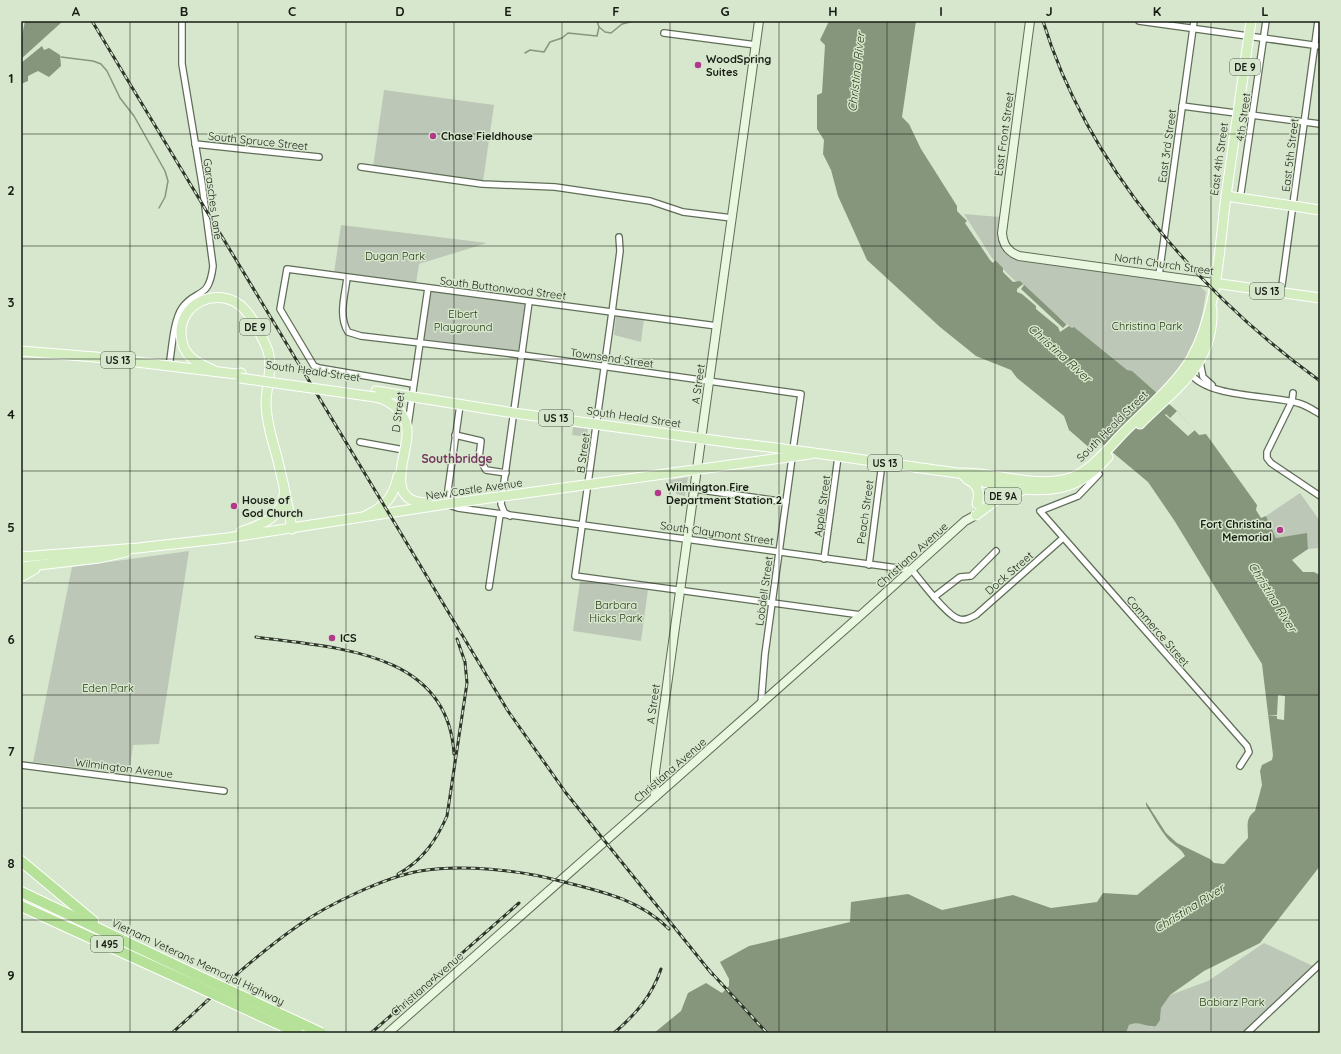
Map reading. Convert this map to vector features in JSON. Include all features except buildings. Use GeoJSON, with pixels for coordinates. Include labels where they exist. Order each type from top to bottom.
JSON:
{"type":"FeatureCollection","features":[{"type":"Feature","properties":{"kind":"highway"},"geometry":{"type":"LineString","coordinates":[[21,861],[90,919],[131,943]]}},
{"type":"Feature","properties":{"kind":"highway","name":"Vietnam Veterans Memorial Highway"},"geometry":{"type":"LineString","coordinates":[[21,892],[131,943],[194,979],[298,1033]]}},
{"type":"Feature","properties":{"kind":"highway","name":"Vietnam Veterans Memorial Highway"},"geometry":{"type":"LineString","coordinates":[[21,906],[321,1033]]}},
{"type":"Feature","properties":{"kind":"main road","name":"East 4th Street"},"geometry":{"type":"LineString","coordinates":[[1163,391],[1200,362],[1209,341],[1214,283],[1251,21]]}},
{"type":"Feature","properties":{"kind":"main road"},"geometry":{"type":"LineString","coordinates":[[1226,196],[1320,210]]}},
{"type":"Feature","properties":{"kind":"main road","name":"North Church Street"},"geometry":{"type":"LineString","coordinates":[[1214,283],[1320,298]]}},
{"type":"Feature","properties":{"kind":"main road","name":"DE 9"},"geometry":{"type":"LineString","coordinates":[[215,372],[190,358],[184,348],[181,334],[184,319],[192,306],[204,299],[219,297],[234,301],[245,310],[267,349],[270,364],[266,400],[268,422],[284,486],[282,505],[274,518],[261,525],[227,538]]}},
{"type":"Feature","properties":{"kind":"main road","name":"East 4th Street"},"geometry":{"type":"LineString","coordinates":[[1074,480],[1097,468],[1187,373],[1212,301]]}},
{"type":"Feature","properties":{"kind":"main road","name":"South Heald Street"},"geometry":{"type":"LineString","coordinates":[[21,351],[89,356],[375,394],[411,396],[514,413],[750,444],[793,453],[838,457],[957,473],[1036,490],[1054,489],[1074,480],[1095,462],[1163,391]]}},
{"type":"Feature","properties":{"kind":"main road","name":"South Heald Street"},"geometry":{"type":"LineString","coordinates":[[375,394],[390,401],[398,409],[406,424],[407,436]]}},
{"type":"Feature","properties":{"kind":"main road","name":"D Street"},"geometry":{"type":"LineString","coordinates":[[407,436],[403,452],[400,480],[405,495],[418,503],[446,504]]}},
{"type":"Feature","properties":{"kind":"main road"},"geometry":{"type":"LineString","coordinates":[[743,463],[759,456],[757,447],[750,444]]}},
{"type":"Feature","properties":{"kind":"main road"},"geometry":{"type":"LineString","coordinates":[[362,517],[383,506],[393,495],[403,452]]}},
{"type":"Feature","properties":{"kind":"main road","name":"New Castle Avenue"},"geometry":{"type":"LineString","coordinates":[[21,557],[138,548],[227,538],[446,504],[743,463],[793,453]]}},
{"type":"Feature","properties":{"kind":"main road"},"geometry":{"type":"LineString","coordinates":[[957,473],[974,482],[979,495],[977,504]]}},
{"type":"Feature","properties":{"kind":"main road","name":"South Heald Street"},"geometry":{"type":"LineString","coordinates":[[994,481],[1045,482],[1074,480]]}},
{"type":"Feature","properties":{"kind":"main road"},"geometry":{"type":"LineString","coordinates":[[284,486],[292,529]]}},
{"type":"Feature","properties":{"kind":"main road","name":"DE 9A"},"geometry":{"type":"LineString","coordinates":[[976,515],[1007,494],[1036,490]]}},
{"type":"Feature","properties":{"kind":"main road","name":"New Castle Avenue"},"geometry":{"type":"LineString","coordinates":[[21,568],[99,558],[126,553],[138,548]]}},
{"type":"Feature","properties":{"kind":"main road"},"geometry":{"type":"LineString","coordinates":[[21,577],[42,566]]}},
{"type":"Feature","properties":{"kind":"street","name":"Garasches Lane"},"geometry":{"type":"LineString","coordinates":[[169,366],[177,318],[182,308],[206,290],[212,278],[213,266],[182,64],[182,21]]}},
{"type":"Feature","properties":{"kind":"street","name":"A Street"},"geometry":{"type":"LineString","coordinates":[[655,797],[655,772],[759,21]]}},
{"type":"Feature","properties":{"kind":"street","name":"East Front Street"},"geometry":{"type":"LineString","coordinates":[[1008,249],[1003,241],[1002,233],[1030,21]]}},
{"type":"Feature","properties":{"kind":"street"},"geometry":{"type":"LineString","coordinates":[[1139,21],[1317,46]]}},
{"type":"Feature","properties":{"kind":"street","name":"East 3rd Street"},"geometry":{"type":"LineString","coordinates":[[1159,275],[1194,21]]}},
{"type":"Feature","properties":{"kind":"street","name":"4th Street"},"geometry":{"type":"LineString","coordinates":[[1240,199],[1266,21]]}},
{"type":"Feature","properties":{"kind":"street","name":"East 5th Street"},"geometry":{"type":"LineString","coordinates":[[1281,292],[1294,206],[1304,122],[1317,46],[1318,21]]}},
{"type":"Feature","properties":{"kind":"street"},"geometry":{"type":"LineString","coordinates":[[664,33],[756,45]]}},
{"type":"Feature","properties":{"kind":"street"},"geometry":{"type":"LineString","coordinates":[[1182,106],[1253,114],[1320,124]]}},
{"type":"Feature","properties":{"kind":"street","name":"South Spruce Street"},"geometry":{"type":"LineString","coordinates":[[195,144],[319,157]]}},
{"type":"Feature","properties":{"kind":"street"},"geometry":{"type":"LineString","coordinates":[[361,167],[482,184],[555,187],[650,201],[683,212],[732,218]]}},
{"type":"Feature","properties":{"kind":"street","name":"B Street"},"geometry":{"type":"LineString","coordinates":[[619,237],[620,251],[605,367],[575,576],[680,590]]}},
{"type":"Feature","properties":{"kind":"street","name":"North Church Street"},"geometry":{"type":"LineString","coordinates":[[1008,249],[1019,256],[1214,283]]}},
{"type":"Feature","properties":{"kind":"street","name":"South Buttonwood Street"},"geometry":{"type":"LineString","coordinates":[[413,384],[314,366],[280,309],[286,268],[347,278],[717,326]]}},
{"type":"Feature","properties":{"kind":"street","name":"Townsend Street"},"geometry":{"type":"LineString","coordinates":[[347,278],[342,315],[344,325],[348,332],[361,336],[522,355],[801,394]]}},
{"type":"Feature","properties":{"kind":"street","name":"D Street"},"geometry":{"type":"LineString","coordinates":[[407,436],[411,396],[428,288]]}},
{"type":"Feature","properties":{"kind":"street"},"geometry":{"type":"LineString","coordinates":[[510,516],[502,506],[502,496],[529,302]]}},
{"type":"Feature","properties":{"kind":"street"},"geometry":{"type":"LineString","coordinates":[[1200,362],[1203,377],[1219,390]]}},
{"type":"Feature","properties":{"kind":"street"},"geometry":{"type":"LineString","coordinates":[[1187,373],[1199,382],[1219,390],[1292,402],[1307,406],[1320,414]]}},
{"type":"Feature","properties":{"kind":"street"},"geometry":{"type":"LineString","coordinates":[[1293,393],[1292,402],[1267,452],[1267,458],[1275,467],[1320,496]]}},
{"type":"Feature","properties":{"kind":"street","name":"Lobdell Street"},"geometry":{"type":"LineString","coordinates":[[761,704],[763,671],[801,394]]}},
{"type":"Feature","properties":{"kind":"street"},"geometry":{"type":"LineString","coordinates":[[446,504],[460,405]]}},
{"type":"Feature","properties":{"kind":"street"},"geometry":{"type":"LineString","coordinates":[[455,435],[481,441],[479,458],[486,470],[506,473]]}},
{"type":"Feature","properties":{"kind":"street"},"geometry":{"type":"LineString","coordinates":[[360,442],[403,452]]}},
{"type":"Feature","properties":{"kind":"street","name":"Apple Street"},"geometry":{"type":"LineString","coordinates":[[824,559],[838,457]]}},
{"type":"Feature","properties":{"kind":"street","name":"Peach Street"},"geometry":{"type":"LineString","coordinates":[[869,564],[882,463]]}},
{"type":"Feature","properties":{"kind":"street","name":"Commerce Street"},"geometry":{"type":"LineString","coordinates":[[1099,474],[1078,496],[1040,511],[1247,746],[1249,752],[1240,766]]}},
{"type":"Feature","properties":{"kind":"street","name":"Christiana Avenue"},"geometry":{"type":"LineString","coordinates":[[388,1033],[912,570],[965,521],[994,481]]}},
{"type":"Feature","properties":{"kind":"street","name":"Christiana Avenue"},"geometry":{"type":"LineString","coordinates":[[965,521],[976,515],[994,481]]}},
{"type":"Feature","properties":{"kind":"street"},"geometry":{"type":"LineString","coordinates":[[694,488],[786,502]]}},
{"type":"Feature","properties":{"kind":"street","name":"South Claymont Street"},"geometry":{"type":"LineString","coordinates":[[446,504],[458,508],[500,515],[779,551],[824,559],[912,570]]}},
{"type":"Feature","properties":{"kind":"street"},"geometry":{"type":"LineString","coordinates":[[489,587],[500,515]]}},
{"type":"Feature","properties":{"kind":"street","name":"Dock Street"},"geometry":{"type":"LineString","coordinates":[[934,597],[955,618],[966,620],[976,615],[1063,538]]}},
{"type":"Feature","properties":{"kind":"street"},"geometry":{"type":"LineString","coordinates":[[912,570],[934,597],[960,577],[971,576],[996,551]]}},
{"type":"Feature","properties":{"kind":"street"},"geometry":{"type":"LineString","coordinates":[[680,590],[861,615]]}},
{"type":"Feature","properties":{"kind":"street","name":"Wilmington Avenue"},"geometry":{"type":"LineString","coordinates":[[21,765],[224,791]]}},
{"type":"Feature","properties":{"kind":"street"},"geometry":{"type":"LineString","coordinates":[[1247,1033],[1320,964]]}},
{"type":"Feature","properties":{"kind":"green space","name":"Chase Fieldhouse"},"geometry":{"type":"Polygon","coordinates":[[[384,90],[494,105],[483,182],[373,167],[384,90]]]}},
{"type":"Feature","properties":{"kind":"green space","name":"Christina Park"},"geometry":{"type":"Polygon","coordinates":[[[964,214],[1000,217],[1009,254],[1195,282],[1206,292],[1202,313],[1194,343],[1176,374],[1156,394],[1140,379],[1124,372],[1012,278],[992,258],[964,214]]]}},
{"type":"Feature","properties":{"kind":"green space","name":"Dugan Park"},"geometry":{"type":"Polygon","coordinates":[[[341,225],[487,243],[419,264],[416,284],[334,273],[341,225]]]}},
{"type":"Feature","properties":{"kind":"green space","name":"Elbert Playground"},"geometry":{"type":"Polygon","coordinates":[[[430,291],[525,304],[518,352],[424,339],[430,291]]]}},
{"type":"Feature","properties":{"kind":"green space"},"geometry":{"type":"Polygon","coordinates":[[[616,316],[644,319],[641,342],[614,335],[616,316]]]}},
{"type":"Feature","properties":{"kind":"green space"},"geometry":{"type":"Polygon","coordinates":[[[573,427],[588,429],[587,437],[572,435],[573,427]]]}},
{"type":"Feature","properties":{"kind":"green space"},"geometry":{"type":"Polygon","coordinates":[[[688,477],[685,496],[676,494],[676,491],[669,489],[671,480],[688,477]]]}},
{"type":"Feature","properties":{"kind":"green space"},"geometry":{"type":"Polygon","coordinates":[[[1300,493],[1320,521],[1320,548],[1308,549],[1307,534],[1276,538],[1266,516],[1300,493]]]}},
{"type":"Feature","properties":{"kind":"green space","name":"Eden Park"},"geometry":{"type":"Polygon","coordinates":[[[189,551],[159,744],[133,745],[129,774],[33,762],[72,567],[189,551]]]}},
{"type":"Feature","properties":{"kind":"green space","name":"Barbara Hicks Park"},"geometry":{"type":"Polygon","coordinates":[[[580,581],[648,590],[641,641],[573,631],[580,581]]]}},
{"type":"Feature","properties":{"kind":"green space","name":"Babiarz Park"},"geometry":{"type":"Polygon","coordinates":[[[1264,943],[1313,966],[1245,1033],[1126,1033],[1129,1025],[1136,1022],[1152,1027],[1160,1020],[1161,1008],[1170,995],[1208,981],[1264,943]]]}},
{"type":"Feature","properties":{"kind":"water"},"geometry":{"type":"Polygon","coordinates":[[[25,21],[63,21],[21,59],[21,40],[25,21]]]}},
{"type":"Feature","properties":{"kind":"water","name":"Christina River"},"geometry":{"type":"Polygon","coordinates":[[[829,21],[916,21],[902,117],[909,124],[921,149],[957,206],[957,211],[967,221],[965,223],[990,260],[993,263],[995,260],[1003,268],[1003,272],[1013,282],[1020,281],[1066,324],[1072,328],[1074,327],[1127,370],[1132,371],[1177,411],[1199,435],[1206,434],[1257,505],[1256,510],[1261,518],[1266,516],[1276,538],[1307,533],[1308,549],[1292,560],[1303,572],[1314,572],[1320,575],[1320,866],[1260,943],[1204,971],[1170,995],[1161,1008],[1160,1020],[1156,1026],[1136,1023],[1129,1025],[1126,1033],[654,1033],[681,1011],[688,993],[706,983],[722,993],[729,986],[729,979],[720,962],[749,946],[850,922],[851,902],[908,894],[942,910],[1013,895],[1051,908],[1097,902],[1103,893],[1137,895],[1185,856],[1164,834],[1146,805],[1146,802],[1166,833],[1177,843],[1210,859],[1214,863],[1224,864],[1248,838],[1248,820],[1255,811],[1262,785],[1260,771],[1262,765],[1272,760],[1273,755],[1262,664],[1174,520],[1148,482],[1099,441],[1092,450],[1069,430],[1064,416],[1017,378],[1011,370],[976,356],[940,327],[867,260],[838,196],[831,170],[823,154],[824,140],[817,129],[817,95],[822,93],[825,45],[820,40],[829,21]]]}},
{"type":"Feature","properties":{"kind":"water"},"geometry":{"type":"Polygon","coordinates":[[[42,46],[44,50],[49,48],[60,55],[61,66],[49,77],[38,71],[28,76],[28,81],[21,84],[21,63],[42,46]]]}},
{"type":"Feature","properties":{"kind":"pier"},"geometry":{"type":"Polygon","coordinates":[[[1023,284],[1024,285],[1021,289],[1063,328],[1067,324],[1069,326],[1060,332],[1058,327],[1036,309],[1036,306],[1022,294],[1017,292],[1017,289],[1023,284]]]}},
{"type":"Feature","properties":{"kind":"pier"},"geometry":{"type":"Polygon","coordinates":[[[1177,411],[1195,430],[1188,436],[1165,415],[1166,414],[1170,418],[1177,411]]]}},
{"type":"Feature","properties":{"kind":"pier"},"geometry":{"type":"Polygon","coordinates":[[[1278,695],[1285,696],[1284,720],[1277,719],[1277,716],[1266,715],[1277,715],[1278,695]]]}},
{"type":"Feature","properties":{"kind":"waterway"},"geometry":{"type":"LineString","coordinates":[[597,21],[599,27],[605,32],[611,33],[622,24],[634,21]]}},
{"type":"Feature","properties":{"kind":"waterway"},"geometry":{"type":"LineString","coordinates":[[525,53],[530,50],[544,52],[550,42],[562,38],[568,33],[597,36],[599,27]]}},
{"type":"Feature","properties":{"kind":"waterway"},"geometry":{"type":"LineString","coordinates":[[61,57],[93,61],[101,64],[107,71],[120,98],[134,116],[165,171],[168,181],[165,197],[159,208]]}},
{"type":"Feature","properties":{"kind":"railway"},"geometry":{"type":"LineString","coordinates":[[92,21],[508,711],[566,793],[712,974]]}},
{"type":"Feature","properties":{"kind":"railway"},"geometry":{"type":"LineString","coordinates":[[1043,21],[1063,74],[1088,126],[1118,175],[1153,222],[1191,267],[1232,308],[1275,346],[1320,381]]}},
{"type":"Feature","properties":{"kind":"railway"},"geometry":{"type":"LineString","coordinates":[[256,637],[319,645],[351,651],[382,661],[409,674],[432,693],[447,720],[454,754]]}},
{"type":"Feature","properties":{"kind":"railway"},"geometry":{"type":"LineString","coordinates":[[398,874],[407,869],[427,850],[438,834],[447,816],[467,683],[465,662],[457,639]]}},
{"type":"Feature","properties":{"kind":"railway"},"geometry":{"type":"LineString","coordinates":[[172,1033],[250,963],[282,937],[311,917],[374,885],[406,874],[420,871],[472,868],[509,871],[544,877],[590,888],[632,903],[645,910],[669,929]]}},
{"type":"Feature","properties":{"kind":"railway"},"geometry":{"type":"LineString","coordinates":[[371,1033],[519,903]]}},
{"type":"Feature","properties":{"kind":"railway"},"geometry":{"type":"LineString","coordinates":[[614,1033],[636,1012],[648,996],[661,969]]}},
{"type":"Feature","properties":{"kind":"railway"},"geometry":{"type":"LineString","coordinates":[[708,969],[767,1033]]}},
{"type":"Feature","properties":{"kind":"place","name":"WoodSpring Suites"},"geometry":{"type":"Point","coordinates":[698,65]}},
{"type":"Feature","properties":{"kind":"place","name":"Chase Fieldhouse"},"geometry":{"type":"Point","coordinates":[433,136]}},
{"type":"Feature","properties":{"kind":"place","name":"Wilmington Fire Department Station 2"},"geometry":{"type":"Point","coordinates":[658,493]}},
{"type":"Feature","properties":{"kind":"place","name":"House of God Church"},"geometry":{"type":"Point","coordinates":[234,506]}},
{"type":"Feature","properties":{"kind":"place","name":"Fort Christina Memorial"},"geometry":{"type":"Point","coordinates":[1280,530]}},
{"type":"Feature","properties":{"kind":"place","name":"ICS"},"geometry":{"type":"Point","coordinates":[332,638]}},
{"type":"Feature","properties":{"kind":"district","name":"Southbridge"},"geometry":{"type":"Point","coordinates":[457,458]}}]}
